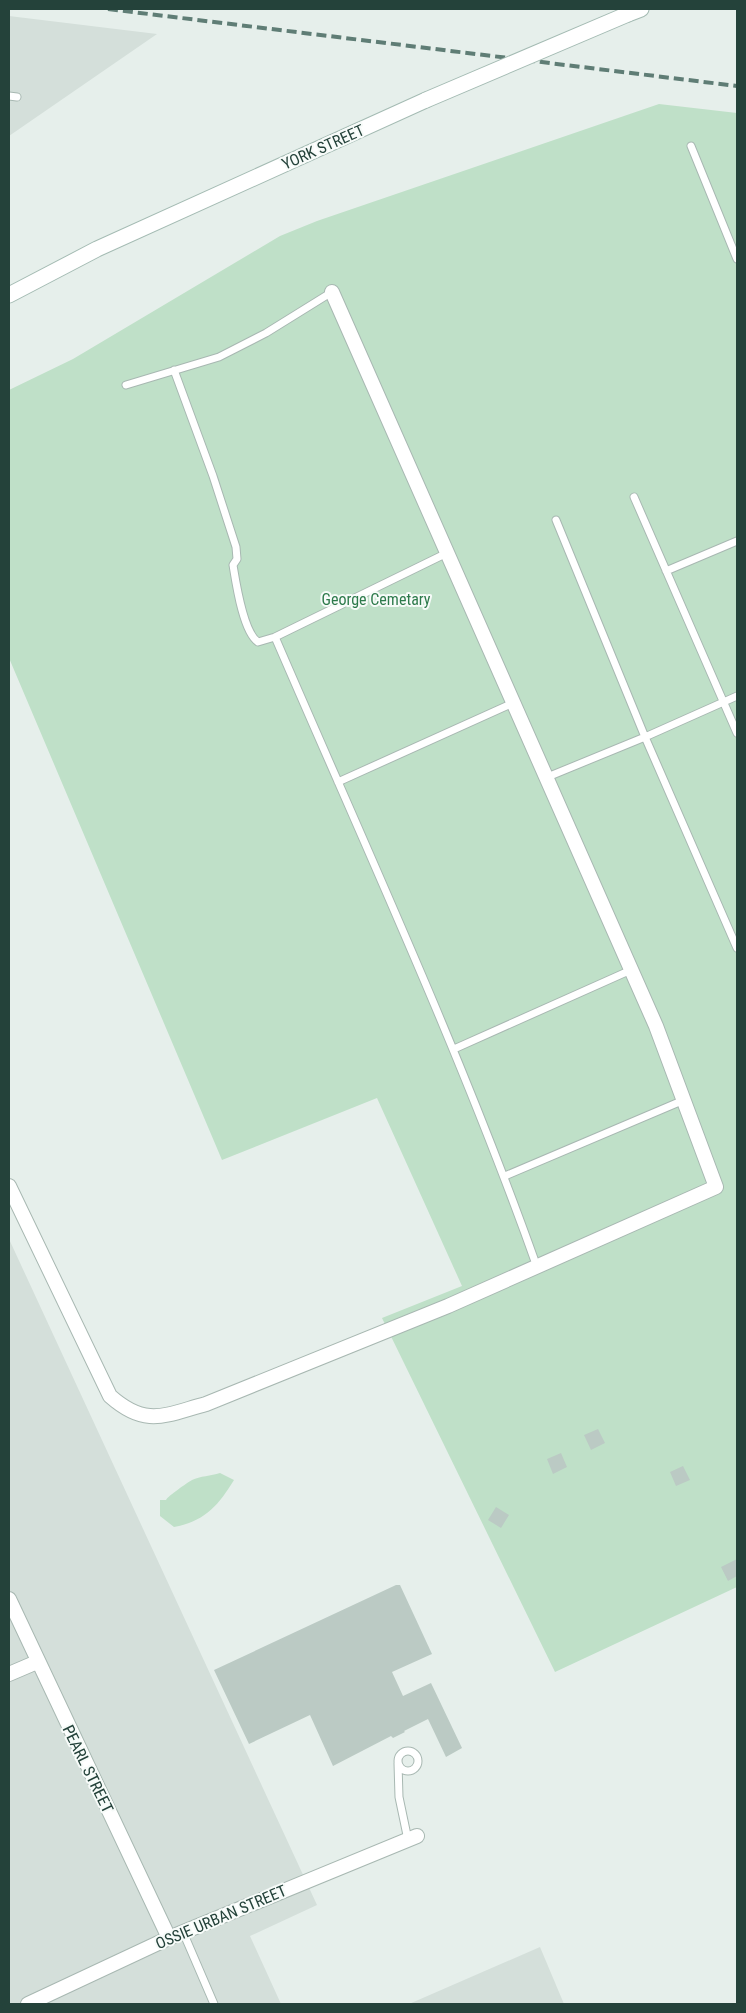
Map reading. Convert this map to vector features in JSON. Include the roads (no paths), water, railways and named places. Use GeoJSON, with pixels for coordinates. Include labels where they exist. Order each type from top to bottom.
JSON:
{"type":"FeatureCollection","features":[{"type":"Feature","properties":{"kind":"main road","name":"YORK STREET"},"geometry":{"type":"LineString","coordinates":[[9,295],[97,249],[426,100],[635,12]]}},
{"type":"Feature","properties":{"kind":"street"},"geometry":{"type":"LineString","coordinates":[[9,1186],[110,1396],[124,1408],[146,1417],[169,1414],[206,1404],[448,1306],[716,1187],[656,1026],[332,292]]}},
{"type":"Feature","properties":{"kind":"street","name":"PEARL STREET"},"geometry":{"type":"LineString","coordinates":[[9,1599],[37,1662],[169,1938]]}},
{"type":"Feature","properties":{"kind":"street"},"geometry":{"type":"LineString","coordinates":[[9,1674],[37,1662]]}},
{"type":"Feature","properties":{"kind":"street","name":"OSSIE URBAN STREET"},"geometry":{"type":"LineString","coordinates":[[28,2004],[169,1938],[413,1838]]}},
{"type":"Feature","properties":{"kind":"lane"},"geometry":{"type":"LineString","coordinates":[[691,146],[737,259]]}},
{"type":"Feature","properties":{"kind":"lane"},"geometry":{"type":"LineString","coordinates":[[126,385],[219,357],[266,333],[332,292]]}},
{"type":"Feature","properties":{"kind":"lane"},"geometry":{"type":"LineString","coordinates":[[174,370],[213,476],[236,547],[237,559],[233,565],[236,586],[250,633],[258,642],[275,637],[447,552]]}},
{"type":"Feature","properties":{"kind":"lane"},"geometry":{"type":"LineString","coordinates":[[634,497],[737,733]]}},
{"type":"Feature","properties":{"kind":"lane"},"geometry":{"type":"LineString","coordinates":[[556,520],[646,737],[737,948]]}},
{"type":"Feature","properties":{"kind":"lane"},"geometry":{"type":"LineString","coordinates":[[666,571],[737,541]]}},
{"type":"Feature","properties":{"kind":"lane"},"geometry":{"type":"LineString","coordinates":[[275,637],[454,1049],[505,1176],[537,1267]]}},
{"type":"Feature","properties":{"kind":"lane"},"geometry":{"type":"LineString","coordinates":[[546,778],[646,737],[737,696]]}},
{"type":"Feature","properties":{"kind":"lane"},"geometry":{"type":"LineString","coordinates":[[338,782],[513,703]]}},
{"type":"Feature","properties":{"kind":"lane"},"geometry":{"type":"LineString","coordinates":[[454,1049],[631,970]]}},
{"type":"Feature","properties":{"kind":"lane"},"geometry":{"type":"LineString","coordinates":[[505,1176],[684,1100]]}},
{"type":"Feature","properties":{"kind":"lane"},"geometry":{"type":"LineString","coordinates":[[398,1763],[399,1797],[413,1838]]}},
{"type":"Feature","properties":{"kind":"lane"},"geometry":{"type":"LineString","coordinates":[[183,1932],[214,2004]]}},
{"type":"Feature","properties":{"kind":"railway"},"geometry":{"type":"LineString","coordinates":[[108,9],[737,86]]}},
{"type":"Feature","properties":{"kind":"park label","name":"George Cemetary"},"geometry":{"type":"Point","coordinates":[376,599]}}]}
